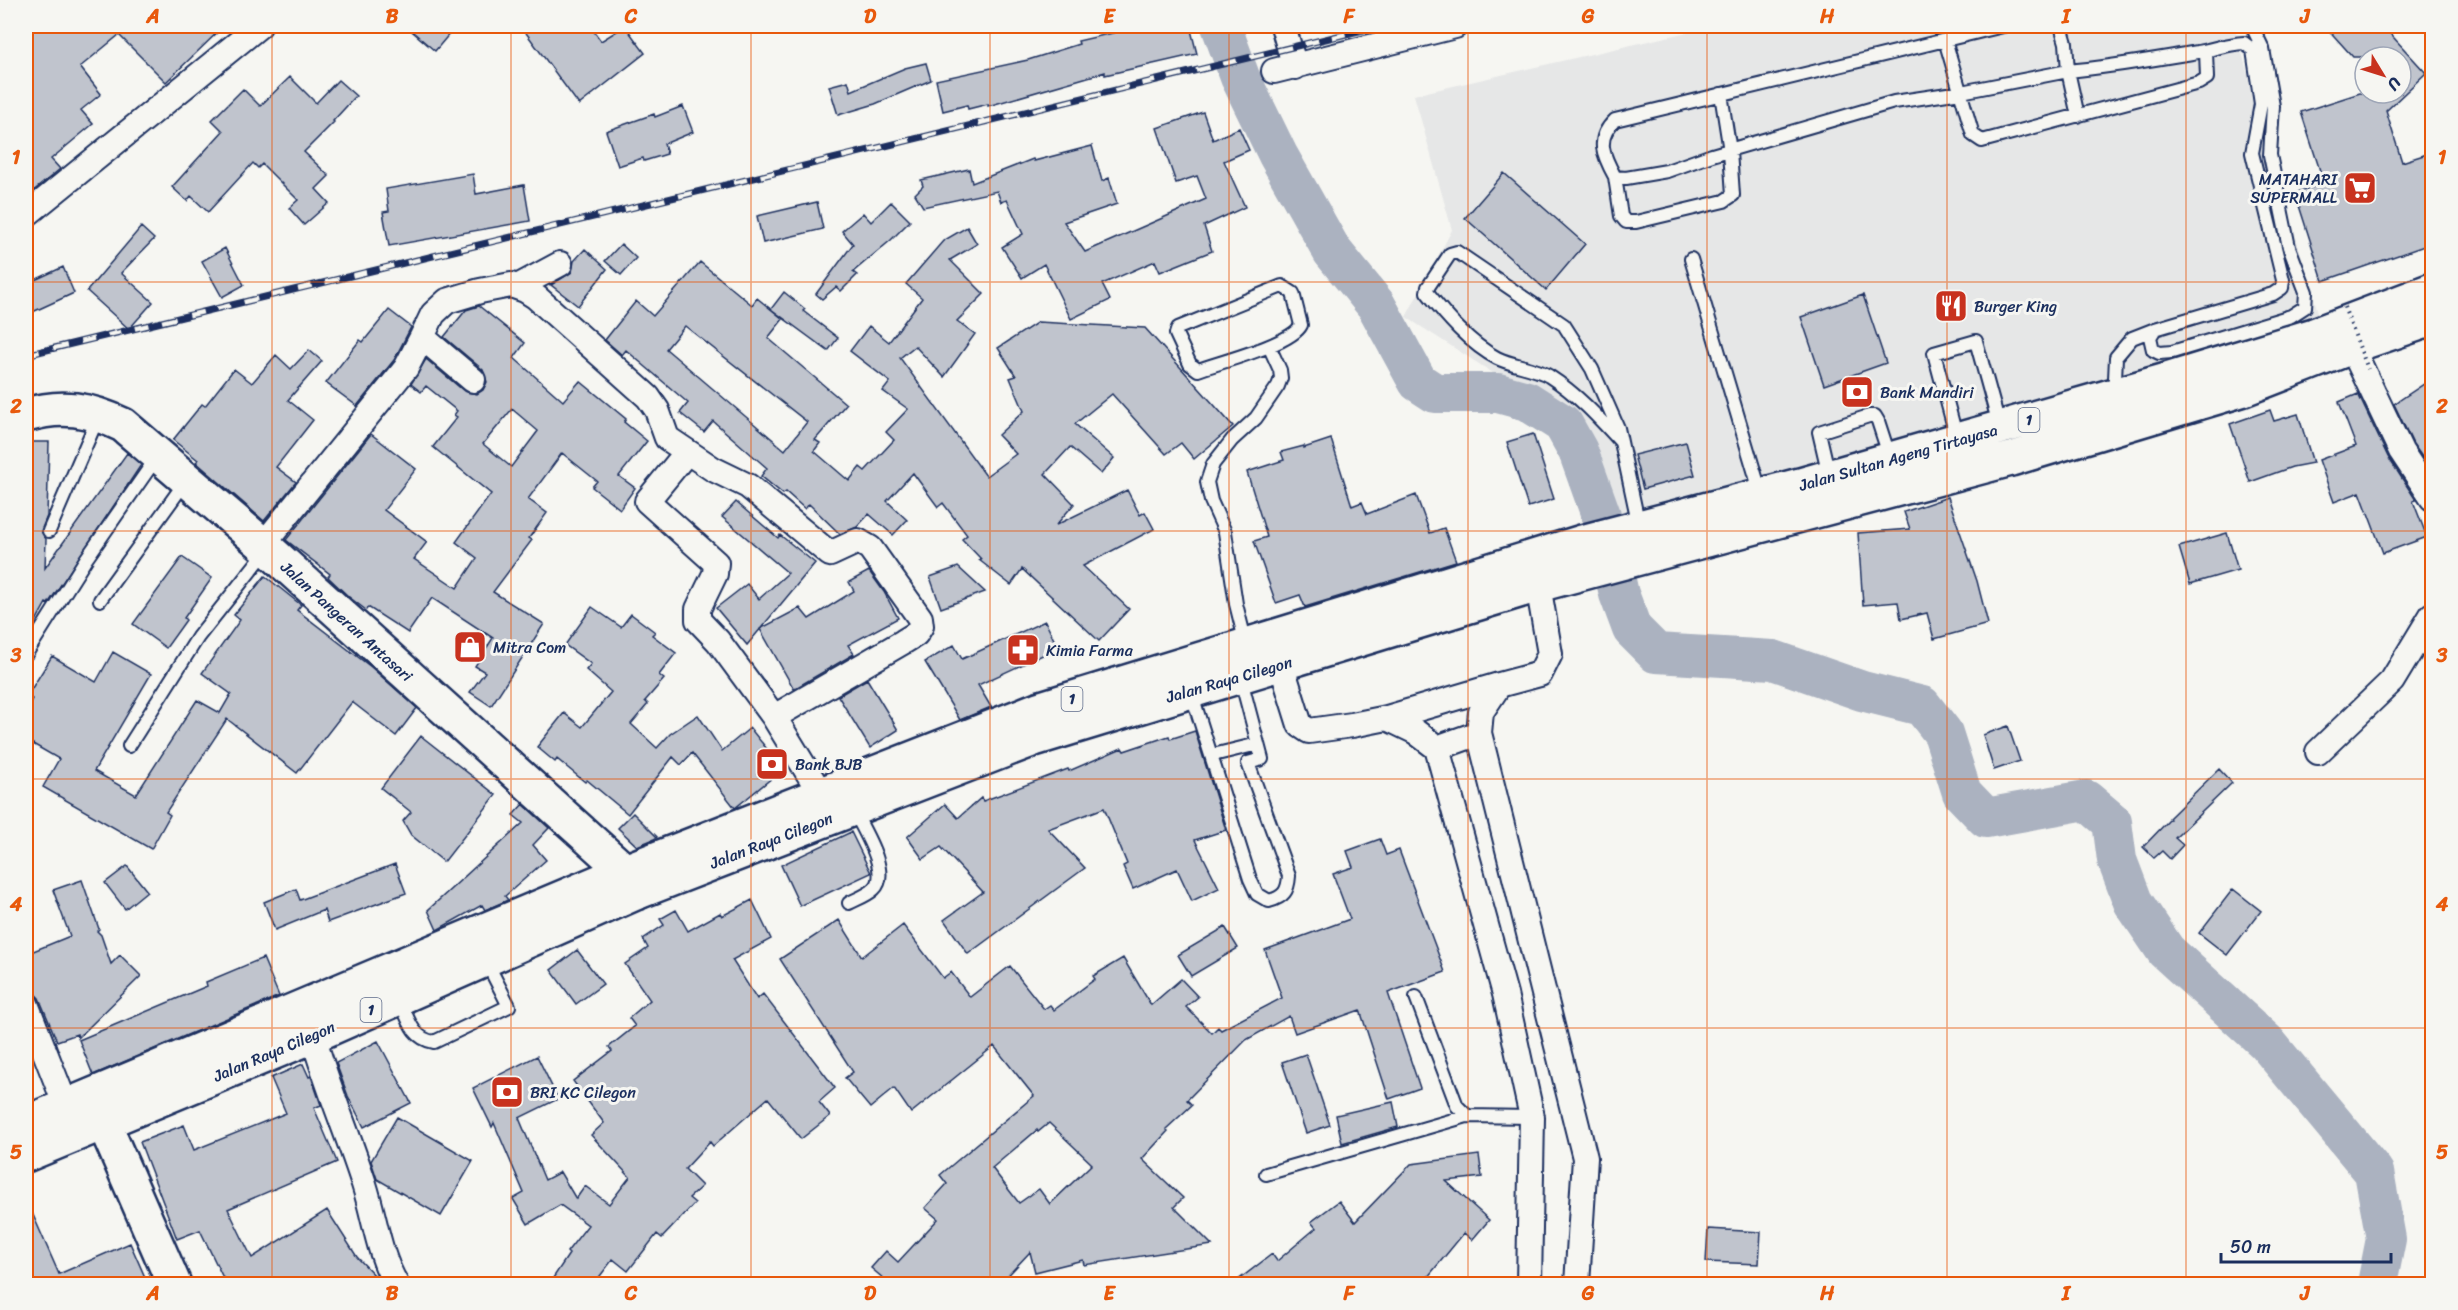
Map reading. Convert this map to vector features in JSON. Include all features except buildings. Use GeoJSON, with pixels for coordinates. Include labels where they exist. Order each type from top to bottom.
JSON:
{"type":"FeatureCollection","features":[{"type":"Feature","properties":{"kind":"main road","name":"Jalan Sultan Ageng Tirtayasa"},"geometry":{"type":"LineString","coordinates":[[1534,571],[1584,558],[1761,495],[2000,428],[2313,335],[2433,290]]}},
{"type":"Feature","properties":{"kind":"main road","name":"Jalan Sultan Ageng Tirtayasa"},"geometry":{"type":"LineString","coordinates":[[1630,540],[2011,459],[2241,390],[2360,358],[2433,319]]}},
{"type":"Feature","properties":{"kind":"main road","name":"Jalan Pangeran Antasari"},"geometry":{"type":"LineString","coordinates":[[26,415],[75,408],[100,414],[123,425],[266,547],[631,881]]}},
{"type":"Feature","properties":{"kind":"main road","name":"Jalan Raya Cilegon"},"geometry":{"type":"LineString","coordinates":[[26,1155],[87,1108],[631,881],[821,794],[1038,710],[1243,660],[1534,571]]}},
{"type":"Feature","properties":{"kind":"main road","name":"Jalan Raya Cilegon"},"geometry":{"type":"LineString","coordinates":[[26,1123],[87,1108],[313,1036],[485,960],[631,881],[853,808],[1034,739],[1191,689],[1243,660],[1281,664],[1534,571]]}},
{"type":"Feature","properties":{"kind":"main road"},"geometry":{"type":"LineString","coordinates":[[87,1108],[174,1284]]}},
{"type":"Feature","properties":{"kind":"street"},"geometry":{"type":"LineString","coordinates":[[26,215],[259,26]]}},
{"type":"Feature","properties":{"kind":"street"},"geometry":{"type":"LineString","coordinates":[[1283,26],[1284,69],[1455,26]]}},
{"type":"Feature","properties":{"kind":"street"},"geometry":{"type":"LineString","coordinates":[[266,547],[406,369],[433,314],[447,301],[497,287],[519,286],[560,264]]}},
{"type":"Feature","properties":{"kind":"street"},"geometry":{"type":"LineString","coordinates":[[519,286],[536,297],[648,397],[657,410],[665,435],[687,452],[734,481],[748,486],[830,554],[858,541],[867,545],[921,623],[920,630],[903,642],[774,717]]}},
{"type":"Feature","properties":{"kind":"street"},"geometry":{"type":"LineString","coordinates":[[422,337],[473,380]]}},
{"type":"Feature","properties":{"kind":"street"},"geometry":{"type":"LineString","coordinates":[[2360,358],[2401,451],[2433,498]]}},
{"type":"Feature","properties":{"kind":"street"},"geometry":{"type":"LineString","coordinates":[[687,452],[647,501],[716,563],[715,574],[700,603],[699,620],[718,641],[774,717],[821,794]]}},
{"type":"Feature","properties":{"kind":"street"},"geometry":{"type":"LineString","coordinates":[[1281,664],[1300,725],[1309,731],[1388,718],[1539,674],[1550,654],[1534,571]]}},
{"type":"Feature","properties":{"kind":"street"},"geometry":{"type":"LineString","coordinates":[[2318,752],[2392,681],[2433,615]]}},
{"type":"Feature","properties":{"kind":"street"},"geometry":{"type":"LineString","coordinates":[[1499,685],[1481,712],[1479,733],[1585,1158],[1577,1284]]}},
{"type":"Feature","properties":{"kind":"street"},"geometry":{"type":"LineString","coordinates":[[1388,718],[1416,732],[1437,748],[1505,994],[1532,1117],[1529,1284]]}},
{"type":"Feature","properties":{"kind":"street"},"geometry":{"type":"LineString","coordinates":[[1437,748],[1479,733]]}},
{"type":"Feature","properties":{"kind":"street"},"geometry":{"type":"LineString","coordinates":[[26,1004],[87,1108]]}},
{"type":"Feature","properties":{"kind":"street"},"geometry":{"type":"LineString","coordinates":[[313,1036],[322,1068],[364,1184],[381,1250],[396,1284]]}},
{"type":"Feature","properties":{"kind":"lane"},"geometry":{"type":"LineString","coordinates":[[1721,94],[1730,151],[1733,195],[1724,201],[1636,222],[1626,222],[1621,216],[1615,177],[1602,145],[1605,130],[1615,120],[1721,94],[2003,26]]}},
{"type":"Feature","properties":{"kind":"lane"},"geometry":{"type":"LineString","coordinates":[[2061,26],[2078,116]]}},
{"type":"Feature","properties":{"kind":"lane"},"geometry":{"type":"LineString","coordinates":[[2155,329],[2150,337],[2153,350],[2159,353],[2172,352],[2291,316],[2305,307],[2306,292],[2289,247],[2270,155],[2273,106],[2264,49],[2252,26]]}},
{"type":"Feature","properties":{"kind":"lane"},"geometry":{"type":"LineString","coordinates":[[1945,40],[1973,135],[1982,141],[2199,83],[2207,78],[2206,51]]}},
{"type":"Feature","properties":{"kind":"lane"},"geometry":{"type":"LineString","coordinates":[[1615,177],[1626,178],[1667,171],[1712,155],[1893,102],[1961,92],[2068,71],[2100,69],[2244,43],[2249,45],[2253,50],[2261,104],[2252,153],[2283,280],[2282,288],[2272,294],[2132,338],[2116,357],[2115,379],[2120,393]]}},
{"type":"Feature","properties":{"kind":"lane"},"geometry":{"type":"LineString","coordinates":[[1620,441],[1587,404],[1547,375],[1497,358],[1476,344],[1436,303],[1427,292],[1428,287],[1450,254],[1457,252],[1564,325],[1592,369],[1617,428],[1620,441],[1630,540]]}},
{"type":"Feature","properties":{"kind":"lane"},"geometry":{"type":"LineString","coordinates":[[1691,259],[1761,495]]}},
{"type":"Feature","properties":{"kind":"lane"},"geometry":{"type":"LineString","coordinates":[[1282,286],[1293,292],[1300,325],[1293,335],[1269,346],[1198,370],[1190,364],[1176,331],[1282,286]]}},
{"type":"Feature","properties":{"kind":"lane"},"geometry":{"type":"LineString","coordinates":[[1958,440],[1934,353],[1976,341],[2000,428]]}},
{"type":"Feature","properties":{"kind":"lane"},"geometry":{"type":"LineString","coordinates":[[1191,689],[1250,879],[1257,894],[1269,901],[1280,898],[1288,890],[1289,876],[1248,763],[1262,759],[1243,660],[1225,532],[1211,501],[1207,482],[1213,464],[1232,440],[1256,418],[1278,386],[1281,378],[1280,370],[1269,346]]}},
{"type":"Feature","properties":{"kind":"lane"},"geometry":{"type":"LineString","coordinates":[[49,531],[100,414]]}},
{"type":"Feature","properties":{"kind":"lane"},"geometry":{"type":"LineString","coordinates":[[1829,476],[1819,432],[1869,416],[1875,416],[1878,421],[1890,459]]}},
{"type":"Feature","properties":{"kind":"lane"},"geometry":{"type":"LineString","coordinates":[[26,654],[86,559],[158,456]]}},
{"type":"Feature","properties":{"kind":"lane"},"geometry":{"type":"LineString","coordinates":[[100,600],[186,481]]}},
{"type":"Feature","properties":{"kind":"lane"},"geometry":{"type":"LineString","coordinates":[[129,746],[198,638],[266,547]]}},
{"type":"Feature","properties":{"kind":"lane"},"geometry":{"type":"LineString","coordinates":[[1213,755],[1258,744]]}},
{"type":"Feature","properties":{"kind":"lane"},"geometry":{"type":"LineString","coordinates":[[849,903],[876,888],[881,874],[876,855],[853,808]]}},
{"type":"Feature","properties":{"kind":"lane"},"geometry":{"type":"LineString","coordinates":[[399,997],[414,1032],[422,1041],[434,1042],[509,1006],[485,960]]}},
{"type":"Feature","properties":{"kind":"lane"},"geometry":{"type":"LineString","coordinates":[[1416,997],[1457,1107],[1467,1116]]}},
{"type":"Feature","properties":{"kind":"lane"},"geometry":{"type":"LineString","coordinates":[[1266,1174],[1467,1116],[1532,1117]]}},
{"type":"Feature","properties":{"kind":"path"},"geometry":{"type":"LineString","coordinates":[[2343,307],[2360,358]]}},
{"type":"Feature","properties":{"kind":"shaded area"},"geometry":{"type":"Polygon","coordinates":[[[1714,26],[2234,26],[2320,319],[1589,526],[1583,431],[1406,317],[1452,230],[1414,95],[1714,26]]]}},
{"type":"Feature","properties":{"kind":"waterway"},"geometry":{"type":"LineString","coordinates":[[1221,26],[1240,77],[1278,155],[1332,251],[1376,305],[1418,382],[1435,393],[1498,393],[1527,401],[1563,424],[1578,451],[1601,515],[1619,594],[1632,629],[1656,653],[1773,660],[1862,691],[1922,706],[1943,733],[1962,793],[1986,818],[2086,800],[2112,822],[2117,860],[2133,902],[2166,951],[2266,1042],[2374,1172],[2386,1239],[2377,1284]]}},
{"type":"Feature","properties":{"kind":"railway"},"geometry":{"type":"LineString","coordinates":[[26,355],[1379,26]]}},
{"type":"Feature","properties":{"kind":"place","name":"MATAHARI SUPERMALL"},"geometry":{"type":"Point","coordinates":[2360,188]}},
{"type":"Feature","properties":{"kind":"place","name":"Burger King"},"geometry":{"type":"Point","coordinates":[1951,306]}},
{"type":"Feature","properties":{"kind":"place","name":"Bank Mandiri"},"geometry":{"type":"Point","coordinates":[1857,392]}},
{"type":"Feature","properties":{"kind":"place","name":"Mitra Com"},"geometry":{"type":"Point","coordinates":[470,647]}},
{"type":"Feature","properties":{"kind":"place","name":"Kimia Farma"},"geometry":{"type":"Point","coordinates":[1023,650]}},
{"type":"Feature","properties":{"kind":"place","name":"Bank BJB"},"geometry":{"type":"Point","coordinates":[772,764]}},
{"type":"Feature","properties":{"kind":"place","name":"BRI KC Cilegon"},"geometry":{"type":"Point","coordinates":[507,1092]}}]}
